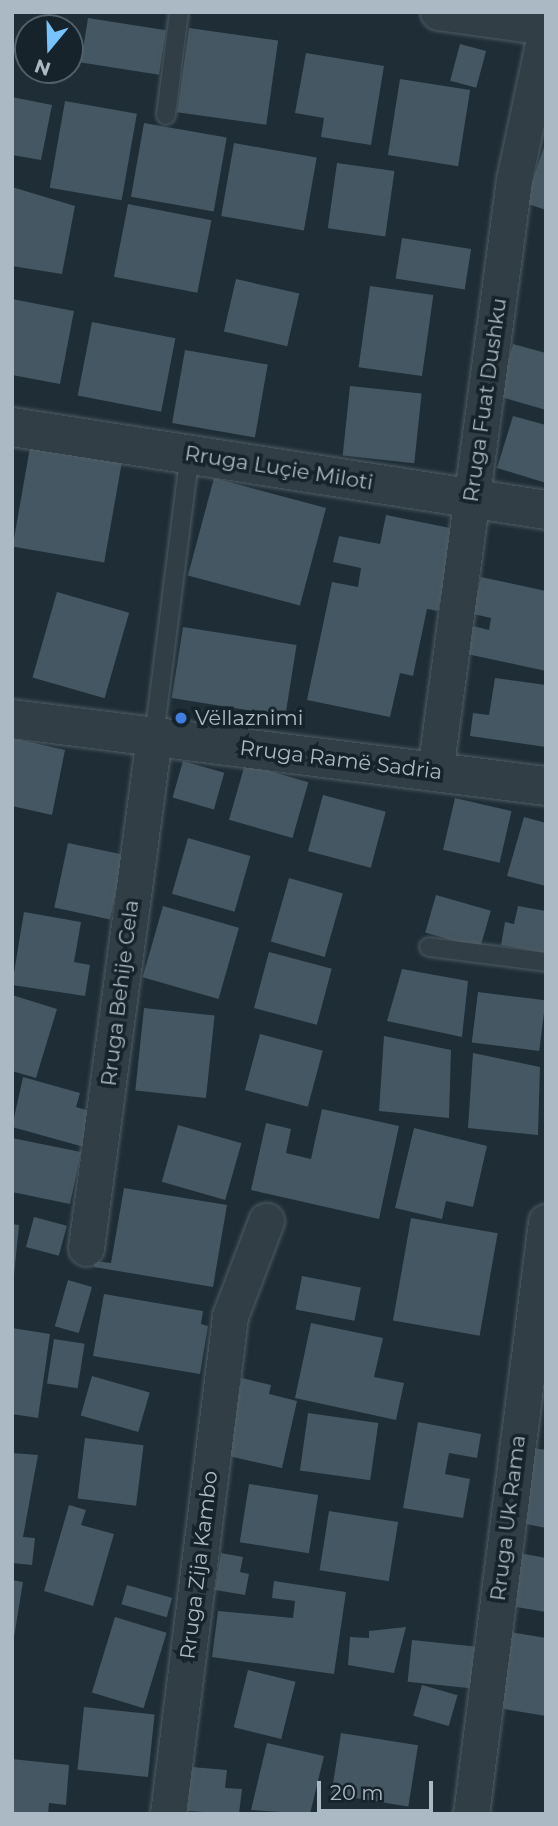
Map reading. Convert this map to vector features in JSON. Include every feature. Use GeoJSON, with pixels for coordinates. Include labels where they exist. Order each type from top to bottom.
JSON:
{"type":"FeatureCollection","features":[{"type":"Feature","properties":{"kind":"street"},"geometry":{"type":"LineString","coordinates":[[438,12],[546,28]]}},
{"type":"Feature","properties":{"kind":"street","name":"Rruga Fuat Dushku"},"geometry":{"type":"LineString","coordinates":[[435,772],[514,180],[546,28]]}},
{"type":"Feature","properties":{"kind":"street","name":"Rruga Luçie Miloti"},"geometry":{"type":"LineString","coordinates":[[12,427],[546,510]]}},
{"type":"Feature","properties":{"kind":"street","name":"Rruga Ramë Sadria"},"geometry":{"type":"LineString","coordinates":[[12,719],[546,786]]}},
{"type":"Feature","properties":{"kind":"street","name":"Rruga Behije Cela"},"geometry":{"type":"LineString","coordinates":[[86,1248],[154,737]]}},
{"type":"Feature","properties":{"kind":"street","name":"Rruga Zija Kambo"},"geometry":{"type":"LineString","coordinates":[[168,1814],[230,1316],[266,1221]]}},
{"type":"Feature","properties":{"kind":"street","name":"Rruga Uk Rama"},"geometry":{"type":"LineString","coordinates":[[471,1814],[546,1222]]}},
{"type":"Feature","properties":{"kind":"lane"},"geometry":{"type":"LineString","coordinates":[[166,115],[179,12]]}},
{"type":"Feature","properties":{"kind":"lane"},"geometry":{"type":"LineString","coordinates":[[154,737],[190,454]]}},
{"type":"Feature","properties":{"kind":"lane"},"geometry":{"type":"LineString","coordinates":[[429,947],[546,962]]}},
{"type":"Feature","properties":{"kind":"building"},"geometry":{"type":"Polygon","coordinates":[[[88,18],[166,30],[159,75],[84,63],[88,18]]]}},
{"type":"Feature","properties":{"kind":"building"},"geometry":{"type":"Polygon","coordinates":[[[189,28],[278,41],[266,125],[177,112],[189,28]]]}},
{"type":"Feature","properties":{"kind":"building"},"geometry":{"type":"Polygon","coordinates":[[[460,44],[486,51],[476,88],[450,81],[460,44]]]}},
{"type":"Feature","properties":{"kind":"building"},"geometry":{"type":"Polygon","coordinates":[[[306,53],[384,66],[371,145],[321,137],[324,118],[295,113],[306,53]]]}},
{"type":"Feature","properties":{"kind":"building"},"geometry":{"type":"Polygon","coordinates":[[[400,79],[470,90],[458,166],[388,155],[400,79]]]}},
{"type":"Feature","properties":{"kind":"building"},"geometry":{"type":"Polygon","coordinates":[[[12,97],[52,105],[41,160],[12,155],[12,97]]]}},
{"type":"Feature","properties":{"kind":"building"},"geometry":{"type":"Polygon","coordinates":[[[65,101],[137,114],[122,200],[50,188],[65,101]]]}},
{"type":"Feature","properties":{"kind":"building"},"geometry":{"type":"Polygon","coordinates":[[[144,123],[227,138],[214,211],[131,197],[144,123]]]}},
{"type":"Feature","properties":{"kind":"building"},"geometry":{"type":"Polygon","coordinates":[[[546,141],[546,210],[525,203],[546,141]]]}},
{"type":"Feature","properties":{"kind":"building"},"geometry":{"type":"Polygon","coordinates":[[[234,143],[317,158],[304,230],[221,216],[234,143]]]}},
{"type":"Feature","properties":{"kind":"building"},"geometry":{"type":"Polygon","coordinates":[[[337,163],[394,171],[385,236],[328,228],[337,163]]]}},
{"type":"Feature","properties":{"kind":"building"},"geometry":{"type":"Polygon","coordinates":[[[12,187],[75,206],[62,274],[12,266],[12,187]]]}},
{"type":"Feature","properties":{"kind":"building"},"geometry":{"type":"Polygon","coordinates":[[[128,204],[211,220],[197,293],[114,277],[128,204]]]}},
{"type":"Feature","properties":{"kind":"building"},"geometry":{"type":"Polygon","coordinates":[[[402,238],[471,249],[465,289],[396,278],[402,238]]]}},
{"type":"Feature","properties":{"kind":"building"},"geometry":{"type":"Polygon","coordinates":[[[236,279],[299,294],[287,346],[224,332],[236,279]]]}},
{"type":"Feature","properties":{"kind":"building"},"geometry":{"type":"Polygon","coordinates":[[[370,286],[433,295],[422,376],[359,367],[370,286]]]}},
{"type":"Feature","properties":{"kind":"building"},"geometry":{"type":"Polygon","coordinates":[[[12,299],[74,311],[60,384],[12,375],[12,299]]]}},
{"type":"Feature","properties":{"kind":"building"},"geometry":{"type":"Polygon","coordinates":[[[92,322],[175,338],[161,412],[78,396],[92,322]]]}},
{"type":"Feature","properties":{"kind":"building"},"geometry":{"type":"Polygon","coordinates":[[[513,344],[546,353],[546,410],[498,396],[513,344]]]}},
{"type":"Feature","properties":{"kind":"building"},"geometry":{"type":"Polygon","coordinates":[[[185,350],[268,365],[255,437],[172,423],[185,350]]]}},
{"type":"Feature","properties":{"kind":"building"},"geometry":{"type":"Polygon","coordinates":[[[350,386],[422,394],[414,463],[343,456],[350,386]]]}},
{"type":"Feature","properties":{"kind":"building"},"geometry":{"type":"Polygon","coordinates":[[[513,416],[546,425],[546,483],[497,468],[513,416]]]}},
{"type":"Feature","properties":{"kind":"building"},"geometry":{"type":"Polygon","coordinates":[[[31,442],[123,458],[104,563],[13,546],[31,442]]]}},
{"type":"Feature","properties":{"kind":"building"},"geometry":{"type":"Polygon","coordinates":[[[214,478],[326,508],[300,606],[188,576],[214,478]]]}},
{"type":"Feature","properties":{"kind":"building"},"geometry":{"type":"Polygon","coordinates":[[[386,515],[455,529],[438,611],[427,609],[413,676],[400,673],[390,717],[307,700],[332,582],[358,587],[361,568],[333,562],[339,536],[380,544],[386,515]]]}},
{"type":"Feature","properties":{"kind":"building"},"geometry":{"type":"Polygon","coordinates":[[[481,577],[546,591],[546,671],[467,654],[473,626],[489,630],[491,618],[473,614],[481,577]]]}},
{"type":"Feature","properties":{"kind":"building"},"geometry":{"type":"Polygon","coordinates":[[[57,592],[129,613],[105,698],[32,678],[57,592]]]}},
{"type":"Feature","properties":{"kind":"building"},"geometry":{"type":"Polygon","coordinates":[[[183,627],[297,645],[285,716],[172,698],[183,627]]]}},
{"type":"Feature","properties":{"kind":"building"},"geometry":{"type":"Polygon","coordinates":[[[495,678],[546,685],[546,747],[470,736],[473,713],[489,715],[495,678]]]}},
{"type":"Feature","properties":{"kind":"building"},"geometry":{"type":"Polygon","coordinates":[[[12,738],[65,750],[52,815],[12,806],[12,738]]]}},
{"type":"Feature","properties":{"kind":"building"},"geometry":{"type":"Polygon","coordinates":[[[183,761],[224,773],[214,809],[173,798],[183,761]]]}},
{"type":"Feature","properties":{"kind":"building"},"geometry":{"type":"Polygon","coordinates":[[[245,764],[308,782],[292,838],[229,820],[245,764]]]}},
{"type":"Feature","properties":{"kind":"building"},"geometry":{"type":"Polygon","coordinates":[[[323,795],[386,812],[371,868],[308,851],[323,795]]]}},
{"type":"Feature","properties":{"kind":"building"},"geometry":{"type":"Polygon","coordinates":[[[455,798],[512,811],[500,863],[443,850],[455,798]]]}},
{"type":"Feature","properties":{"kind":"building"},"geometry":{"type":"Polygon","coordinates":[[[524,817],[546,823],[546,886],[507,876],[524,817]]]}},
{"type":"Feature","properties":{"kind":"building"},"geometry":{"type":"Polygon","coordinates":[[[188,838],[250,856],[234,912],[172,894],[188,838]]]}},
{"type":"Feature","properties":{"kind":"building"},"geometry":{"type":"Polygon","coordinates":[[[68,843],[124,855],[110,919],[54,908],[68,843]]]}},
{"type":"Feature","properties":{"kind":"building"},"geometry":{"type":"Polygon","coordinates":[[[289,878],[343,893],[325,957],[271,941],[289,878]]]}},
{"type":"Feature","properties":{"kind":"building"},"geometry":{"type":"Polygon","coordinates":[[[436,895],[491,911],[480,948],[425,932],[436,895]]]}},
{"type":"Feature","properties":{"kind":"building"},"geometry":{"type":"Polygon","coordinates":[[[163,906],[239,928],[219,999],[143,977],[163,906]]]}},
{"type":"Feature","properties":{"kind":"building"},"geometry":{"type":"Polygon","coordinates":[[[518,906],[546,911],[546,953],[501,945],[505,922],[514,924],[518,906]]]}},
{"type":"Feature","properties":{"kind":"building"},"geometry":{"type":"Polygon","coordinates":[[[24,912],[81,922],[74,962],[90,965],[85,996],[12,985],[24,912]]]}},
{"type":"Feature","properties":{"kind":"building"},"geometry":{"type":"Polygon","coordinates":[[[269,952],[332,969],[317,1025],[254,1008],[269,952]]]}},
{"type":"Feature","properties":{"kind":"building"},"geometry":{"type":"Polygon","coordinates":[[[402,969],[468,981],[462,1037],[387,1021],[402,969]]]}},
{"type":"Feature","properties":{"kind":"building"},"geometry":{"type":"Polygon","coordinates":[[[478,992],[545,1000],[539,1051],[472,1043],[478,992]]]}},
{"type":"Feature","properties":{"kind":"building"},"geometry":{"type":"Polygon","coordinates":[[[12,995],[57,1009],[36,1078],[12,1071],[12,995]]]}},
{"type":"Feature","properties":{"kind":"building"},"geometry":{"type":"Polygon","coordinates":[[[144,1008],[215,1015],[206,1098],[135,1091],[144,1008]]]}},
{"type":"Feature","properties":{"kind":"building"},"geometry":{"type":"Polygon","coordinates":[[[260,1034],[323,1051],[308,1107],[245,1090],[260,1034]]]}},
{"type":"Feature","properties":{"kind":"building"},"geometry":{"type":"Polygon","coordinates":[[[384,1036],[451,1050],[449,1118],[379,1111],[384,1036]]]}},
{"type":"Feature","properties":{"kind":"building"},"geometry":{"type":"Polygon","coordinates":[[[473,1053],[540,1067],[538,1135],[468,1128],[473,1053]]]}},
{"type":"Feature","properties":{"kind":"building"},"geometry":{"type":"Polygon","coordinates":[[[23,1077],[80,1093],[76,1107],[93,1112],[84,1147],[12,1127],[23,1077]]]}},
{"type":"Feature","properties":{"kind":"building"},"geometry":{"type":"Polygon","coordinates":[[[322,1109],[399,1126],[379,1219],[251,1190],[266,1123],[291,1129],[286,1153],[311,1159],[322,1109]]]}},
{"type":"Feature","properties":{"kind":"building"},"geometry":{"type":"Polygon","coordinates":[[[178,1125],[241,1143],[225,1200],[162,1182],[178,1125]]]}},
{"type":"Feature","properties":{"kind":"building"},"geometry":{"type":"Polygon","coordinates":[[[414,1128],[487,1146],[473,1207],[446,1201],[442,1219],[395,1208],[414,1128]]]}},
{"type":"Feature","properties":{"kind":"building"},"geometry":{"type":"Polygon","coordinates":[[[12,1138],[81,1152],[70,1204],[12,1192],[12,1138]]]}},
{"type":"Feature","properties":{"kind":"building"},"geometry":{"type":"Polygon","coordinates":[[[124,1188],[227,1205],[213,1287],[94,1267],[95,1261],[111,1263],[124,1188]]]}},
{"type":"Feature","properties":{"kind":"building"},"geometry":{"type":"Polygon","coordinates":[[[34,1217],[67,1226],[59,1256],[26,1247],[34,1217]]]}},
{"type":"Feature","properties":{"kind":"building"},"geometry":{"type":"Polygon","coordinates":[[[411,1218],[498,1233],[480,1336],[393,1320],[411,1218]]]}},
{"type":"Feature","properties":{"kind":"building"},"geometry":{"type":"Polygon","coordinates":[[[12,1224],[19,1225],[14,1275],[12,1275],[12,1224]]]}},
{"type":"Feature","properties":{"kind":"building"},"geometry":{"type":"Polygon","coordinates":[[[302,1276],[361,1287],[354,1321],[296,1309],[302,1276]]]}},
{"type":"Feature","properties":{"kind":"building"},"geometry":{"type":"Polygon","coordinates":[[[68,1280],[92,1287],[79,1333],[55,1326],[68,1280]]]}},
{"type":"Feature","properties":{"kind":"building"},"geometry":{"type":"Polygon","coordinates":[[[104,1294],[203,1311],[201,1324],[208,1326],[200,1374],[93,1356],[104,1294]]]}},
{"type":"Feature","properties":{"kind":"building"},"geometry":{"type":"Polygon","coordinates":[[[311,1323],[383,1338],[374,1377],[404,1383],[396,1420],[295,1398],[311,1323]]]}},
{"type":"Feature","properties":{"kind":"building"},"geometry":{"type":"Polygon","coordinates":[[[12,1328],[50,1334],[38,1418],[12,1414],[12,1328]]]}},
{"type":"Feature","properties":{"kind":"building"},"geometry":{"type":"Polygon","coordinates":[[[54,1339],[85,1344],[78,1388],[47,1383],[54,1339]]]}},
{"type":"Feature","properties":{"kind":"building"},"geometry":{"type":"Polygon","coordinates":[[[92,1376],[150,1393],[138,1432],[81,1415],[92,1376]]]}},
{"type":"Feature","properties":{"kind":"building"},"geometry":{"type":"Polygon","coordinates":[[[242,1378],[271,1385],[269,1394],[297,1401],[282,1468],[224,1455],[242,1378]]]}},
{"type":"Feature","properties":{"kind":"building"},"geometry":{"type":"Polygon","coordinates":[[[308,1413],[378,1423],[370,1480],[300,1470],[308,1413]]]}},
{"type":"Feature","properties":{"kind":"building"},"geometry":{"type":"Polygon","coordinates":[[[418,1422],[481,1434],[477,1458],[449,1453],[445,1474],[470,1479],[463,1518],[403,1508],[418,1422]]]}},
{"type":"Feature","properties":{"kind":"building"},"geometry":{"type":"Polygon","coordinates":[[[85,1438],[144,1445],[136,1506],[78,1499],[85,1438]]]}},
{"type":"Feature","properties":{"kind":"building"},"geometry":{"type":"Polygon","coordinates":[[[533,1448],[546,1450],[546,1528],[526,1524],[533,1448]]]}},
{"type":"Feature","properties":{"kind":"building"},"geometry":{"type":"Polygon","coordinates":[[[12,1453],[38,1455],[23,1537],[35,1538],[32,1565],[12,1563],[12,1453]]]}},
{"type":"Feature","properties":{"kind":"building"},"geometry":{"type":"Polygon","coordinates":[[[249,1484],[318,1495],[309,1553],[240,1542],[249,1484]]]}},
{"type":"Feature","properties":{"kind":"building"},"geometry":{"type":"Polygon","coordinates":[[[69,1505],[86,1510],[81,1525],[114,1534],[93,1606],[44,1591],[69,1505]]]}},
{"type":"Feature","properties":{"kind":"building"},"geometry":{"type":"Polygon","coordinates":[[[329,1511],[398,1522],[389,1581],[320,1570],[329,1511]]]}},
{"type":"Feature","properties":{"kind":"building"},"geometry":{"type":"Polygon","coordinates":[[[221,1553],[243,1557],[240,1572],[249,1574],[245,1595],[215,1590],[221,1553]]]}},
{"type":"Feature","properties":{"kind":"building"},"geometry":{"type":"Polygon","coordinates":[[[519,1553],[546,1558],[546,1612],[510,1606],[519,1553]]]}},
{"type":"Feature","properties":{"kind":"building"},"geometry":{"type":"Polygon","coordinates":[[[12,1580],[23,1582],[14,1637],[12,1637],[12,1580]]]}},
{"type":"Feature","properties":{"kind":"building"},"geometry":{"type":"Polygon","coordinates":[[[274,1581],[346,1592],[334,1674],[212,1657],[218,1611],[293,1618],[295,1601],[272,1598],[274,1581]]]}},
{"type":"Feature","properties":{"kind":"building"},"geometry":{"type":"Polygon","coordinates":[[[127,1585],[172,1598],[167,1617],[121,1604],[127,1585]]]}},
{"type":"Feature","properties":{"kind":"building"},"geometry":{"type":"Polygon","coordinates":[[[115,1617],[167,1633],[144,1708],[92,1693],[115,1617]]]}},
{"type":"Feature","properties":{"kind":"building"},"geometry":{"type":"Polygon","coordinates":[[[406,1627],[394,1673],[348,1665],[350,1637],[369,1638],[369,1631],[406,1627]]]}},
{"type":"Feature","properties":{"kind":"building"},"geometry":{"type":"Polygon","coordinates":[[[510,1632],[546,1638],[546,1716],[498,1708],[510,1632]]]}},
{"type":"Feature","properties":{"kind":"building"},"geometry":{"type":"Polygon","coordinates":[[[412,1640],[475,1647],[470,1688],[408,1682],[412,1640]]]}},
{"type":"Feature","properties":{"kind":"building"},"geometry":{"type":"Polygon","coordinates":[[[248,1670],[296,1682],[281,1739],[234,1727],[248,1670]]]}},
{"type":"Feature","properties":{"kind":"building"},"geometry":{"type":"Polygon","coordinates":[[[422,1685],[458,1695],[449,1726],[413,1716],[422,1685]]]}},
{"type":"Feature","properties":{"kind":"building"},"geometry":{"type":"Polygon","coordinates":[[[84,1707],[155,1714],[148,1777],[77,1770],[84,1707]]]}},
{"type":"Feature","properties":{"kind":"building"},"geometry":{"type":"Polygon","coordinates":[[[341,1733],[418,1745],[408,1806],[331,1794],[341,1733]]]}},
{"type":"Feature","properties":{"kind":"building"},"geometry":{"type":"Polygon","coordinates":[[[267,1743],[324,1756],[310,1814],[251,1810],[267,1743]]]}},
{"type":"Feature","properties":{"kind":"building"},"geometry":{"type":"Polygon","coordinates":[[[12,1759],[69,1765],[66,1805],[49,1803],[48,1814],[12,1814],[12,1759]]]}},
{"type":"Feature","properties":{"kind":"building"},"geometry":{"type":"Polygon","coordinates":[[[192,1767],[227,1770],[225,1788],[242,1789],[239,1814],[187,1811],[192,1767]]]}},
{"type":"Feature","properties":{"kind":"place","name":"Vëllaznimi"},"geometry":{"type":"Point","coordinates":[181,718]}}]}
